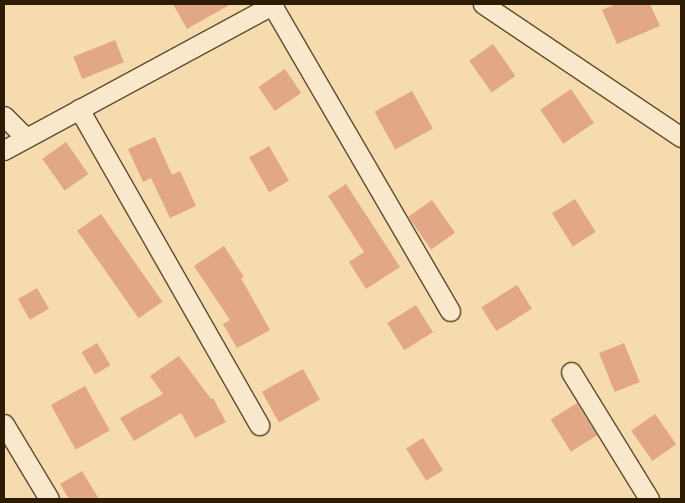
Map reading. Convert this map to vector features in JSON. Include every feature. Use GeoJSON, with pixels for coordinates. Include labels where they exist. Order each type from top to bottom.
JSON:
{"type":"FeatureCollection","features":[{"type":"Feature","properties":{"kind":"street"},"geometry":{"type":"LineString","coordinates":[[4,150],[273,4],[450,311]]}},
{"type":"Feature","properties":{"kind":"street"},"geometry":{"type":"LineString","coordinates":[[483,4],[681,137]]}},
{"type":"Feature","properties":{"kind":"street"},"geometry":{"type":"LineString","coordinates":[[79,109],[259,425]]}},
{"type":"Feature","properties":{"kind":"street"},"geometry":{"type":"LineString","coordinates":[[4,116],[25,137]]}},
{"type":"Feature","properties":{"kind":"street"},"geometry":{"type":"LineString","coordinates":[[571,372],[649,499]]}},
{"type":"Feature","properties":{"kind":"street"},"geometry":{"type":"LineString","coordinates":[[4,424],[49,499]]}},
{"type":"Feature","properties":{"kind":"building"},"geometry":{"type":"Polygon","coordinates":[[[173,4],[231,4],[187,29],[173,4]]]}},
{"type":"Feature","properties":{"kind":"building"},"geometry":{"type":"Polygon","coordinates":[[[616,4],[650,4],[660,26],[617,44],[602,10],[616,4]]]}},
{"type":"Feature","properties":{"kind":"building"},"geometry":{"type":"Polygon","coordinates":[[[115,40],[124,62],[82,79],[73,57],[115,40]]]}},
{"type":"Feature","properties":{"kind":"building"},"geometry":{"type":"Polygon","coordinates":[[[493,44],[515,76],[492,93],[469,61],[493,44]]]}},
{"type":"Feature","properties":{"kind":"building"},"geometry":{"type":"Polygon","coordinates":[[[285,69],[301,93],[275,111],[258,87],[285,69]]]}},
{"type":"Feature","properties":{"kind":"building"},"geometry":{"type":"Polygon","coordinates":[[[571,89],[594,123],[563,144],[540,110],[571,89]]]}},
{"type":"Feature","properties":{"kind":"building"},"geometry":{"type":"Polygon","coordinates":[[[412,91],[433,129],[395,149],[374,112],[412,91]]]}},
{"type":"Feature","properties":{"kind":"building"},"geometry":{"type":"Polygon","coordinates":[[[155,137],[172,175],[180,171],[196,206],[170,218],[151,178],[143,182],[128,149],[155,137]]]}},
{"type":"Feature","properties":{"kind":"building"},"geometry":{"type":"Polygon","coordinates":[[[66,142],[88,174],[65,191],[42,159],[66,142]]]}},
{"type":"Feature","properties":{"kind":"building"},"geometry":{"type":"Polygon","coordinates":[[[269,146],[289,181],[269,192],[249,158],[269,146]]]}},
{"type":"Feature","properties":{"kind":"building"},"geometry":{"type":"Polygon","coordinates":[[[346,184],[400,267],[366,289],[349,262],[364,252],[328,196],[346,184]]]}},
{"type":"Feature","properties":{"kind":"building"},"geometry":{"type":"Polygon","coordinates":[[[575,199],[596,232],[573,246],[552,213],[575,199]]]}},
{"type":"Feature","properties":{"kind":"building"},"geometry":{"type":"Polygon","coordinates":[[[432,200],[455,233],[431,249],[408,217],[432,200]]]}},
{"type":"Feature","properties":{"kind":"building"},"geometry":{"type":"Polygon","coordinates":[[[101,214],[162,302],[139,318],[77,231],[101,214]]]}},
{"type":"Feature","properties":{"kind":"building"},"geometry":{"type":"Polygon","coordinates":[[[224,246],[244,277],[241,278],[270,330],[237,348],[223,324],[230,320],[194,266],[224,246]]]}},
{"type":"Feature","properties":{"kind":"building"},"geometry":{"type":"Polygon","coordinates":[[[517,285],[532,309],[496,331],[481,307],[517,285]]]}},
{"type":"Feature","properties":{"kind":"building"},"geometry":{"type":"Polygon","coordinates":[[[37,288],[49,309],[30,320],[18,299],[37,288]]]}},
{"type":"Feature","properties":{"kind":"building"},"geometry":{"type":"Polygon","coordinates":[[[416,305],[433,332],[404,350],[387,323],[416,305]]]}},
{"type":"Feature","properties":{"kind":"building"},"geometry":{"type":"Polygon","coordinates":[[[97,343],[110,365],[95,375],[82,352],[97,343]]]}},
{"type":"Feature","properties":{"kind":"building"},"geometry":{"type":"Polygon","coordinates":[[[624,343],[640,382],[615,392],[599,353],[624,343]]]}},
{"type":"Feature","properties":{"kind":"building"},"geometry":{"type":"Polygon","coordinates":[[[179,356],[211,399],[213,398],[226,422],[195,438],[181,413],[134,441],[120,418],[163,394],[150,376],[179,356]]]}},
{"type":"Feature","properties":{"kind":"building"},"geometry":{"type":"Polygon","coordinates":[[[303,369],[320,400],[279,422],[262,392],[303,369]]]}},
{"type":"Feature","properties":{"kind":"building"},"geometry":{"type":"Polygon","coordinates":[[[85,386],[110,431],[76,450],[51,405],[85,386]]]}},
{"type":"Feature","properties":{"kind":"building"},"geometry":{"type":"Polygon","coordinates":[[[577,403],[597,435],[571,452],[551,419],[577,403]]]}},
{"type":"Feature","properties":{"kind":"building"},"geometry":{"type":"Polygon","coordinates":[[[655,414],[676,444],[652,461],[631,431],[655,414]]]}},
{"type":"Feature","properties":{"kind":"building"},"geometry":{"type":"Polygon","coordinates":[[[423,438],[443,470],[426,481],[406,449],[423,438]]]}},
{"type":"Feature","properties":{"kind":"building"},"geometry":{"type":"Polygon","coordinates":[[[82,471],[99,499],[69,499],[60,484],[82,471]]]}}]}
